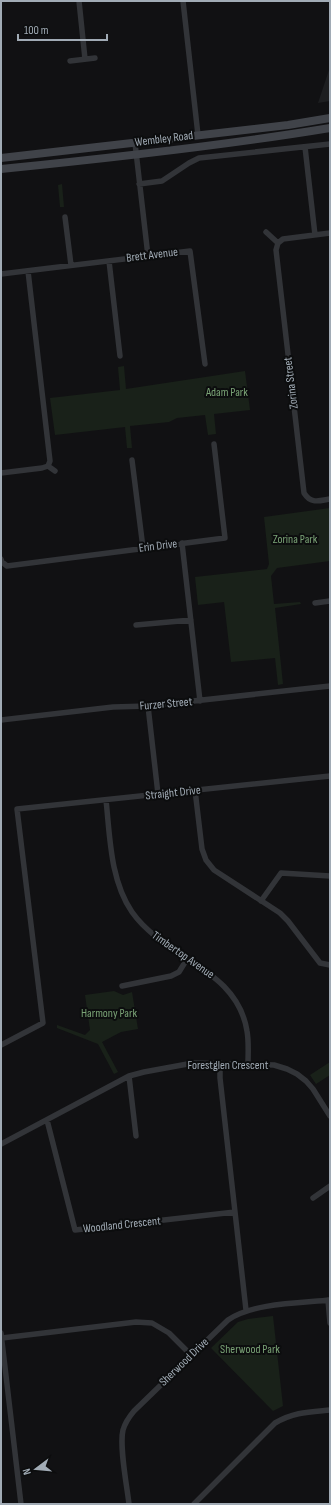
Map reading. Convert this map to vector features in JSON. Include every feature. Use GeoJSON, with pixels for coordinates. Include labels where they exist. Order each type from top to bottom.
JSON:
{"type":"FeatureCollection","features":[{"type":"Feature","properties":{"kind":"main road","name":"Wembley Road"},"geometry":{"type":"LineString","coordinates":[[1,158],[198,136],[288,125],[330,118]]}},
{"type":"Feature","properties":{"kind":"main road","name":"Wembley Road"},"geometry":{"type":"LineString","coordinates":[[1,169],[136,154],[330,128]]}},
{"type":"Feature","properties":{"kind":"street"},"geometry":{"type":"LineString","coordinates":[[79,1],[85,59]]}},
{"type":"Feature","properties":{"kind":"street"},"geometry":{"type":"LineString","coordinates":[[183,1],[198,136]]}},
{"type":"Feature","properties":{"kind":"street"},"geometry":{"type":"LineString","coordinates":[[70,61],[95,58]]}},
{"type":"Feature","properties":{"kind":"street"},"geometry":{"type":"LineString","coordinates":[[134,143],[148,256]]}},
{"type":"Feature","properties":{"kind":"street","name":"Wembley Road"},"geometry":{"type":"LineString","coordinates":[[139,184],[162,181],[189,162],[199,158],[305,148],[330,144]]}},
{"type":"Feature","properties":{"kind":"street"},"geometry":{"type":"LineString","coordinates":[[305,148],[315,235]]}},
{"type":"Feature","properties":{"kind":"street"},"geometry":{"type":"LineString","coordinates":[[65,217],[71,265]]}},
{"type":"Feature","properties":{"kind":"street"},"geometry":{"type":"LineString","coordinates":[[266,232],[278,243],[283,240],[330,233]]}},
{"type":"Feature","properties":{"kind":"street","name":"Zorina Street"},"geometry":{"type":"LineString","coordinates":[[278,243],[276,250],[304,493],[308,499],[314,502],[330,500]]}},
{"type":"Feature","properties":{"kind":"street","name":"Brett Avenue"},"geometry":{"type":"LineString","coordinates":[[1,274],[190,251],[205,364]]}},
{"type":"Feature","properties":{"kind":"street"},"geometry":{"type":"LineString","coordinates":[[109,261],[120,356]]}},
{"type":"Feature","properties":{"kind":"street"},"geometry":{"type":"LineString","coordinates":[[28,271],[50,461],[48,466]]}},
{"type":"Feature","properties":{"kind":"street","name":"Erin Drive"},"geometry":{"type":"LineString","coordinates":[[1,559],[7,566],[225,538],[214,444]]}},
{"type":"Feature","properties":{"kind":"street"},"geometry":{"type":"LineString","coordinates":[[132,460],[143,548]]}},
{"type":"Feature","properties":{"kind":"street"},"geometry":{"type":"LineString","coordinates":[[48,466],[55,471]]}},
{"type":"Feature","properties":{"kind":"street"},"geometry":{"type":"LineString","coordinates":[[1,473],[48,466]]}},
{"type":"Feature","properties":{"kind":"street"},"geometry":{"type":"LineString","coordinates":[[182,543],[200,700]]}},
{"type":"Feature","properties":{"kind":"street"},"geometry":{"type":"LineString","coordinates":[[315,603],[330,601]]}},
{"type":"Feature","properties":{"kind":"street"},"geometry":{"type":"LineString","coordinates":[[136,625],[191,620]]}},
{"type":"Feature","properties":{"kind":"street","name":"Furzer Street"},"geometry":{"type":"LineString","coordinates":[[1,720],[113,707],[148,706],[330,686]]}},
{"type":"Feature","properties":{"kind":"street"},"geometry":{"type":"LineString","coordinates":[[148,706],[158,794]]}},
{"type":"Feature","properties":{"kind":"street","name":"Straight Drive"},"geometry":{"type":"LineString","coordinates":[[1,1045],[43,1023],[17,809],[330,776]]}},
{"type":"Feature","properties":{"kind":"street"},"geometry":{"type":"LineString","coordinates":[[195,790],[202,849],[206,860],[214,870],[280,913],[288,921],[320,964],[330,965]]}},
{"type":"Feature","properties":{"kind":"street","name":"Timbertop Avenue"},"geometry":{"type":"LineString","coordinates":[[106,800],[113,862],[117,881],[131,911],[157,939],[219,980],[234,998],[248,1031],[248,1064]]}},
{"type":"Feature","properties":{"kind":"street"},"geometry":{"type":"LineString","coordinates":[[261,901],[281,873],[330,876]]}},
{"type":"Feature","properties":{"kind":"street"},"geometry":{"type":"LineString","coordinates":[[122,986],[171,976],[179,972],[187,959]]}},
{"type":"Feature","properties":{"kind":"street","name":"Forestglen Crescent"},"geometry":{"type":"LineString","coordinates":[[1,1144],[129,1076],[193,1063],[274,1065],[287,1069],[297,1074],[313,1089],[330,1116]]}},
{"type":"Feature","properties":{"kind":"street"},"geometry":{"type":"LineString","coordinates":[[220,1063],[220,1078],[246,1310]]}},
{"type":"Feature","properties":{"kind":"street"},"geometry":{"type":"LineString","coordinates":[[129,1076],[136,1136]]}},
{"type":"Feature","properties":{"kind":"street","name":"Woodland Crescent"},"geometry":{"type":"LineString","coordinates":[[47,1120],[75,1230],[235,1212]]}},
{"type":"Feature","properties":{"kind":"street"},"geometry":{"type":"LineString","coordinates":[[313,1198],[330,1186]]}},
{"type":"Feature","properties":{"kind":"street"},"geometry":{"type":"LineString","coordinates":[[329,1300],[330,1323]]}},
{"type":"Feature","properties":{"kind":"street","name":"Sherwood Drive"},"geometry":{"type":"LineString","coordinates":[[129,1504],[122,1444],[123,1430],[134,1411],[191,1355],[236,1314],[246,1310],[329,1300]]}},
{"type":"Feature","properties":{"kind":"street"},"geometry":{"type":"LineString","coordinates":[[22,1504],[1,1336],[136,1322],[152,1323],[169,1333],[191,1355]]}},
{"type":"Feature","properties":{"kind":"street"},"geometry":{"type":"LineString","coordinates":[[194,1504],[275,1423],[287,1416],[298,1413],[330,1410]]}},
{"type":"Feature","properties":{"kind":"shaded area"},"geometry":{"type":"Polygon","coordinates":[[[330,67],[330,101],[318,103],[330,67]]]}},
{"type":"Feature","properties":{"kind":"green space"},"geometry":{"type":"Polygon","coordinates":[[[62,184],[64,207],[60,207],[58,185],[62,184]]]}},
{"type":"Feature","properties":{"kind":"green space","name":"Adam Park"},"geometry":{"type":"Polygon","coordinates":[[[124,366],[126,389],[245,371],[250,410],[214,414],[216,434],[208,435],[205,415],[177,418],[169,422],[130,426],[132,448],[127,448],[125,427],[55,435],[50,398],[120,390],[118,367],[124,366]]]}},
{"type":"Feature","properties":{"kind":"green space","name":"Zorina Park"},"geometry":{"type":"Polygon","coordinates":[[[330,508],[330,561],[277,568],[271,576],[274,604],[300,602],[301,604],[275,608],[283,684],[278,685],[275,658],[231,662],[224,602],[198,605],[195,577],[267,569],[269,564],[264,517],[330,508]]]}},
{"type":"Feature","properties":{"kind":"green space","name":"Harmony Park"},"geometry":{"type":"Polygon","coordinates":[[[114,991],[123,995],[132,992],[138,1029],[121,1032],[102,1042],[118,1072],[114,1074],[98,1044],[57,1028],[57,1025],[85,1035],[90,1030],[85,995],[114,991]]]}},
{"type":"Feature","properties":{"kind":"green space"},"geometry":{"type":"Polygon","coordinates":[[[330,1062],[330,1075],[316,1084],[310,1075],[330,1062]]]}},
{"type":"Feature","properties":{"kind":"green space","name":"Sherwood Park"},"geometry":{"type":"Polygon","coordinates":[[[273,1316],[283,1406],[273,1411],[211,1348],[238,1322],[248,1319],[273,1316]]]}}]}
